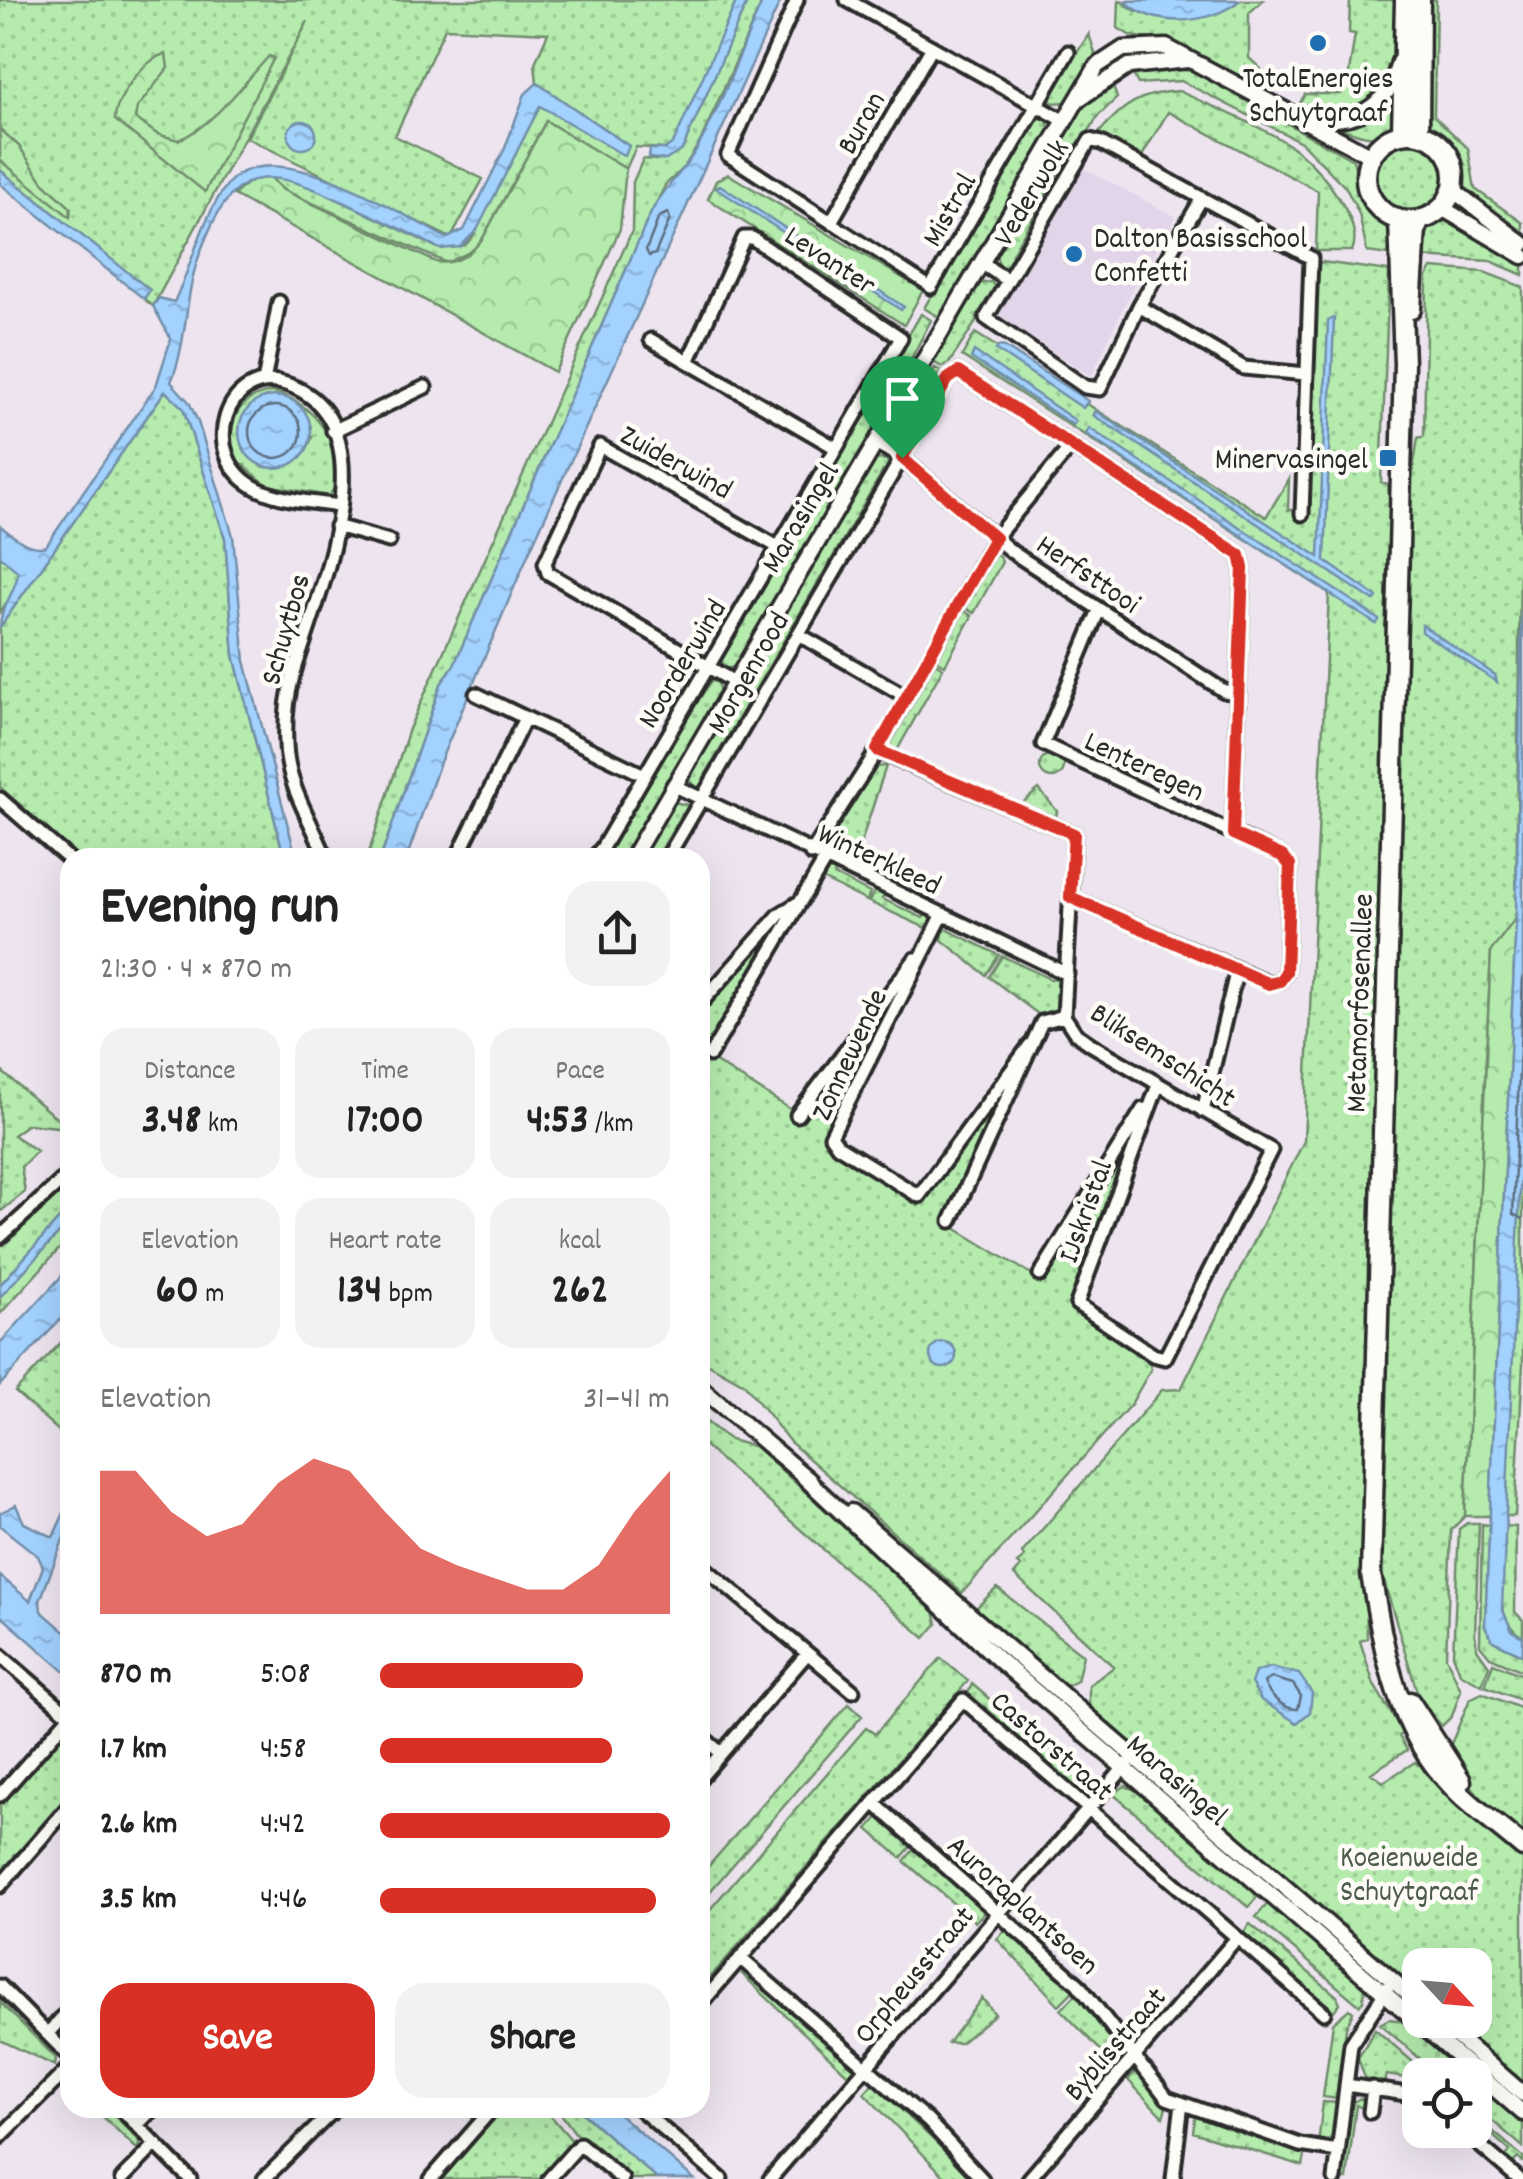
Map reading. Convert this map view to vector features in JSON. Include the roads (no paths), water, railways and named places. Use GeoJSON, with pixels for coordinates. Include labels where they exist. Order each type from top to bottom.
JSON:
{"type":"FeatureCollection","features":[{"type":"Feature","properties":{"kind":"main road"},"geometry":{"type":"LineString","coordinates":[[1405,0],[1410,133]]}},
{"type":"Feature","properties":{"kind":"main road"},"geometry":{"type":"LineString","coordinates":[[1410,133],[1420,0]]}},
{"type":"Feature","properties":{"kind":"main road"},"geometry":{"type":"LineString","coordinates":[[1410,133],[1442,146],[1454,171],[1454,184],[1442,208],[1420,220],[1399,220],[1380,209],[1368,191],[1366,169],[1382,142],[1410,133]]}},
{"type":"Feature","properties":{"kind":"main road","name":"Metamorfosenallee"},"geometry":{"type":"LineString","coordinates":[[1399,220],[1404,364],[1370,1574],[1382,1642],[1432,1740],[1484,1813],[1523,1847]]}},
{"type":"Feature","properties":{"kind":"main road","name":"Metamorfosenallee"},"geometry":{"type":"LineString","coordinates":[[1404,364],[1420,220]]}},
{"type":"Feature","properties":{"kind":"street"},"geometry":{"type":"LineString","coordinates":[[797,0],[728,156],[831,222]]}},
{"type":"Feature","properties":{"kind":"street"},"geometry":{"type":"LineString","coordinates":[[847,0],[1063,120]]}},
{"type":"Feature","properties":{"kind":"street"},"geometry":{"type":"LineString","coordinates":[[1296,117],[1334,122],[1374,108],[1395,77],[1404,44]]}},
{"type":"Feature","properties":{"kind":"street","name":"Buran"},"geometry":{"type":"LineString","coordinates":[[831,222],[932,47]]}},
{"type":"Feature","properties":{"kind":"street","name":"Marasingel"},"geometry":{"type":"LineString","coordinates":[[638,848],[1096,66],[1124,50],[1166,47],[1371,156]]}},
{"type":"Feature","properties":{"kind":"street","name":"Mistral"},"geometry":{"type":"LineString","coordinates":[[831,222],[931,287],[1068,52]]}},
{"type":"Feature","properties":{"kind":"street","name":"Vederwolk"},"geometry":{"type":"LineString","coordinates":[[1090,140],[1202,198],[1139,306],[1100,390],[1086,388],[992,326],[986,318],[1090,140]]}},
{"type":"Feature","properties":{"kind":"street"},"geometry":{"type":"LineString","coordinates":[[1454,184],[1458,193],[1523,244]]}},
{"type":"Feature","properties":{"kind":"street"},"geometry":{"type":"LineString","coordinates":[[1202,198],[1311,258],[1302,514]]}},
{"type":"Feature","properties":{"kind":"street"},"geometry":{"type":"LineString","coordinates":[[1442,208],[1450,209],[1523,256]]}},
{"type":"Feature","properties":{"kind":"street","name":"Levanter"},"geometry":{"type":"LineString","coordinates":[[688,362],[744,238],[766,246],[896,333]]}},
{"type":"Feature","properties":{"kind":"street","name":"Vederwolk"},"geometry":{"type":"LineString","coordinates":[[981,263],[1006,278]]}},
{"type":"Feature","properties":{"kind":"street"},"geometry":{"type":"LineString","coordinates":[[278,302],[264,382],[238,398],[225,417],[221,437],[231,468],[262,491],[340,506]]}},
{"type":"Feature","properties":{"kind":"street"},"geometry":{"type":"LineString","coordinates":[[1139,306],[1244,368],[1306,374]]}},
{"type":"Feature","properties":{"kind":"street","name":"Noorderwind"},"geometry":{"type":"LineString","coordinates":[[600,848],[836,448],[896,333]]}},
{"type":"Feature","properties":{"kind":"street"},"geometry":{"type":"LineString","coordinates":[[650,340],[836,448]]}},
{"type":"Feature","properties":{"kind":"street","name":"Morgenrood"},"geometry":{"type":"LineString","coordinates":[[673,848],[951,374],[964,374],[1071,446]]}},
{"type":"Feature","properties":{"kind":"street","name":"Schuytbos"},"geometry":{"type":"LineString","coordinates":[[264,382],[301,391],[323,408],[344,462],[340,506],[325,579],[292,679],[285,742],[296,792],[321,848]]}},
{"type":"Feature","properties":{"kind":"street"},"geometry":{"type":"LineString","coordinates":[[334,430],[425,387]]}},
{"type":"Feature","properties":{"kind":"street","name":"Herfsttooi"},"geometry":{"type":"LineString","coordinates":[[875,443],[902,458],[995,538],[1098,610],[1224,691],[1238,693]]}},
{"type":"Feature","properties":{"kind":"street","name":"Zuiderwind"},"geometry":{"type":"LineString","coordinates":[[734,682],[544,570],[595,451],[606,446],[778,547]]}},
{"type":"Feature","properties":{"kind":"street"},"geometry":{"type":"LineString","coordinates":[[812,854],[877,750],[995,538],[1071,446],[1240,555],[1243,568],[1233,834]]}},
{"type":"Feature","properties":{"kind":"street"},"geometry":{"type":"LineString","coordinates":[[336,526],[388,541]]}},
{"type":"Feature","properties":{"kind":"street","name":"Lenteregen"},"geometry":{"type":"LineString","coordinates":[[1070,897],[1269,984],[1280,981],[1286,972],[1290,865],[1282,856],[1042,744],[1098,610]]}},
{"type":"Feature","properties":{"kind":"street"},"geometry":{"type":"LineString","coordinates":[[798,634],[907,697]]}},
{"type":"Feature","properties":{"kind":"street"},"geometry":{"type":"LineString","coordinates":[[476,694],[644,775]]}},
{"type":"Feature","properties":{"kind":"street"},"geometry":{"type":"LineString","coordinates":[[462,848],[525,718]]}},
{"type":"Feature","properties":{"kind":"street","name":"Bliksemschicht"},"geometry":{"type":"LineString","coordinates":[[877,750],[1074,834],[1064,1016],[1076,1034],[1271,1150]]}},
{"type":"Feature","properties":{"kind":"street","name":"Winterkleed"},"geometry":{"type":"LineString","coordinates":[[673,785],[1067,974]]}},
{"type":"Feature","properties":{"kind":"street"},"geometry":{"type":"LineString","coordinates":[[0,798],[60,851]]}},
{"type":"Feature","properties":{"kind":"street"},"geometry":{"type":"LineString","coordinates":[[710,1054],[824,860]]}},
{"type":"Feature","properties":{"kind":"street"},"geometry":{"type":"LineString","coordinates":[[710,993],[780,914],[800,902]]}},
{"type":"Feature","properties":{"kind":"street","name":"Zonnewende"},"geometry":{"type":"LineString","coordinates":[[943,914],[832,1136],[838,1146],[918,1196],[1030,1045]]}},
{"type":"Feature","properties":{"kind":"street","name":"Zonnewende"},"geometry":{"type":"LineString","coordinates":[[797,1115],[928,944]]}},
{"type":"Feature","properties":{"kind":"street"},"geometry":{"type":"LineString","coordinates":[[1203,1111],[1238,968]]}},
{"type":"Feature","properties":{"kind":"street","name":"Zonnewende"},"geometry":{"type":"LineString","coordinates":[[951,1222],[1042,1022],[1064,1016]]}},
{"type":"Feature","properties":{"kind":"street","name":"IJskristal"},"geometry":{"type":"LineString","coordinates":[[1158,1085],[1078,1304],[1153,1355],[1165,1358],[1271,1150]]}},
{"type":"Feature","properties":{"kind":"street","name":"IJskristal"},"geometry":{"type":"LineString","coordinates":[[1040,1275],[1158,1085]]}},
{"type":"Feature","properties":{"kind":"street"},"geometry":{"type":"LineString","coordinates":[[0,1237],[60,1182]]}},
{"type":"Feature","properties":{"kind":"street","name":"Marasingel"},"geometry":{"type":"LineString","coordinates":[[710,1396],[876,1532],[1134,1756],[1523,2113]]}},
{"type":"Feature","properties":{"kind":"street","name":"Marasingel"},"geometry":{"type":"LineString","coordinates":[[806,1478],[868,1542],[1123,1769],[1402,1994]]}},
{"type":"Feature","properties":{"kind":"street"},"geometry":{"type":"LineString","coordinates":[[710,1572],[853,1691]]}},
{"type":"Feature","properties":{"kind":"street"},"geometry":{"type":"LineString","coordinates":[[710,1766],[807,1654]]}},
{"type":"Feature","properties":{"kind":"street"},"geometry":{"type":"LineString","coordinates":[[0,1655],[60,1707]]}},
{"type":"Feature","properties":{"kind":"street","name":"Castorstraat"},"geometry":{"type":"LineString","coordinates":[[710,1993],[963,1700],[1324,2013]]}},
{"type":"Feature","properties":{"kind":"street"},"geometry":{"type":"LineString","coordinates":[[0,1796],[60,1727]]}},
{"type":"Feature","properties":{"kind":"street"},"geometry":{"type":"LineString","coordinates":[[710,1744],[721,1753]]}},
{"type":"Feature","properties":{"kind":"street","name":"Orpheusstraat"},"geometry":{"type":"LineString","coordinates":[[770,2179],[1134,1756]]}},
{"type":"Feature","properties":{"kind":"street","name":"Auroraplantsoen"},"geometry":{"type":"LineString","coordinates":[[874,1803],[1078,1984],[1167,2098],[1300,2145],[1338,2152]]}},
{"type":"Feature","properties":{"kind":"street"},"geometry":{"type":"LineString","coordinates":[[0,1886],[60,1817]]}},
{"type":"Feature","properties":{"kind":"street","name":"Byblisstraat"},"geometry":{"type":"LineString","coordinates":[[1029,2179],[1236,1939]]}},
{"type":"Feature","properties":{"kind":"street"},"geometry":{"type":"LineString","coordinates":[[740,1958],[928,2121],[982,2179]]}},
{"type":"Feature","properties":{"kind":"street"},"geometry":{"type":"LineString","coordinates":[[0,1986],[60,2046]]}},
{"type":"Feature","properties":{"kind":"street"},"geometry":{"type":"LineString","coordinates":[[1335,2179],[1356,2030],[1388,1986]]}},
{"type":"Feature","properties":{"kind":"street"},"geometry":{"type":"LineString","coordinates":[[48,2034],[60,2020]]}},
{"type":"Feature","properties":{"kind":"street"},"geometry":{"type":"LineString","coordinates":[[1459,2038],[1523,2094]]}},
{"type":"Feature","properties":{"kind":"street"},"geometry":{"type":"LineString","coordinates":[[0,2137],[60,2077]]}},
{"type":"Feature","properties":{"kind":"street"},"geometry":{"type":"LineString","coordinates":[[1346,2085],[1402,2093]]}},
{"type":"Feature","properties":{"kind":"street"},"geometry":{"type":"LineString","coordinates":[[1370,2112],[1373,2088]]}},
{"type":"Feature","properties":{"kind":"street"},"geometry":{"type":"LineString","coordinates":[[1173,2179],[1182,2104]]}},
{"type":"Feature","properties":{"kind":"street"},"geometry":{"type":"LineString","coordinates":[[131,2118],[190,2179]]}},
{"type":"Feature","properties":{"kind":"street"},"geometry":{"type":"LineString","coordinates":[[138,2125],[145,2118]]}},
{"type":"Feature","properties":{"kind":"street"},"geometry":{"type":"LineString","coordinates":[[264,2179],[326,2118]]}},
{"type":"Feature","properties":{"kind":"street"},"geometry":{"type":"LineString","coordinates":[[431,2179],[485,2118]]}},
{"type":"Feature","properties":{"kind":"street"},"geometry":{"type":"LineString","coordinates":[[651,2118],[722,2179]]}},
{"type":"Feature","properties":{"kind":"street"},"geometry":{"type":"LineString","coordinates":[[122,2179],[156,2144]]}},
{"type":"Feature","properties":{"kind":"street"},"geometry":{"type":"LineString","coordinates":[[550,2179],[580,2144],[622,2179]]}},
{"type":"Feature","properties":{"kind":"street"},"geometry":{"type":"LineString","coordinates":[[1483,2148],[1519,2179]]}},
{"type":"Feature","properties":{"kind":"water"},"geometry":{"type":"Polygon","coordinates":[[[737,0],[748,0],[682,150],[666,160],[649,158],[650,149],[665,149],[674,142],[737,0]]]}},
{"type":"Feature","properties":{"kind":"water"},"geometry":{"type":"Polygon","coordinates":[[[763,0],[781,0],[530,550],[440,762],[410,848],[384,848],[441,684],[454,665],[648,219],[690,159],[723,95],[763,0]]]}},
{"type":"Feature","properties":{"kind":"water"},"geometry":{"type":"Polygon","coordinates":[[[1240,0],[1214,15],[1182,20],[1151,16],[1125,1],[1240,0]]]}},
{"type":"Feature","properties":{"kind":"water"},"geometry":{"type":"Polygon","coordinates":[[[537,83],[629,146],[625,156],[540,106],[477,230],[460,247],[440,249],[315,190],[271,178],[254,180],[238,188],[224,203],[199,256],[171,382],[189,402],[198,422],[233,536],[245,661],[294,848],[282,848],[234,655],[225,538],[183,408],[165,391],[0,627],[18,572],[0,556],[0,526],[27,545],[46,546],[156,386],[171,339],[153,306],[159,298],[174,302],[216,202],[224,189],[244,172],[270,166],[332,180],[447,238],[464,230],[505,148],[525,94],[537,83]]]}},
{"type":"Feature","properties":{"kind":"water"},"geometry":{"type":"Polygon","coordinates":[[[302,121],[312,125],[316,135],[312,145],[302,149],[292,145],[288,135],[292,125],[302,121]]]}},
{"type":"Feature","properties":{"kind":"water"},"geometry":{"type":"Polygon","coordinates":[[[0,170],[150,290],[144,299],[0,184],[0,170]]]}},
{"type":"Feature","properties":{"kind":"water"},"geometry":{"type":"Polygon","coordinates":[[[720,185],[904,307],[901,310],[716,188],[720,185]]]}},
{"type":"Feature","properties":{"kind":"water"},"geometry":{"type":"Polygon","coordinates":[[[1334,318],[1325,561],[1377,597],[1374,601],[1093,415],[1096,411],[1319,557],[1328,321],[1334,318]]]}},
{"type":"Feature","properties":{"kind":"water"},"geometry":{"type":"Polygon","coordinates":[[[999,346],[1088,401],[1083,408],[996,350],[999,346]]]}},
{"type":"Feature","properties":{"kind":"water"},"geometry":{"type":"Polygon","coordinates":[[[974,351],[1076,421],[1073,425],[971,358],[974,351]]]}},
{"type":"Feature","properties":{"kind":"water"},"geometry":{"type":"Polygon","coordinates":[[[275,396],[289,398],[301,406],[309,418],[309,446],[301,458],[289,466],[275,468],[261,466],[249,458],[241,446],[239,432],[241,418],[249,406],[261,398],[275,396]]]}},
{"type":"Feature","properties":{"kind":"water"},"geometry":{"type":"Polygon","coordinates":[[[1089,428],[1379,620],[1376,624],[1086,434],[1089,428]]]}},
{"type":"Feature","properties":{"kind":"water"},"geometry":{"type":"Polygon","coordinates":[[[1523,535],[1523,1121],[1502,1608],[1512,1631],[1523,1637],[1523,1655],[1493,1641],[1485,1626],[1516,918],[1523,535]]]}},
{"type":"Feature","properties":{"kind":"water"},"geometry":{"type":"Polygon","coordinates":[[[1422,625],[1495,675],[1497,682],[1422,632],[1422,625]]]}},
{"type":"Feature","properties":{"kind":"water"},"geometry":{"type":"Polygon","coordinates":[[[60,1218],[60,1232],[0,1297],[0,1285],[60,1218]]]}},
{"type":"Feature","properties":{"kind":"water"},"geometry":{"type":"Polygon","coordinates":[[[60,1278],[60,1320],[0,1385],[0,1343],[60,1278]]]}},
{"type":"Feature","properties":{"kind":"water"},"geometry":{"type":"Polygon","coordinates":[[[943,1342],[952,1346],[956,1355],[952,1364],[943,1368],[934,1364],[930,1355],[934,1346],[943,1342]]]}},
{"type":"Feature","properties":{"kind":"water"},"geometry":{"type":"Polygon","coordinates":[[[16,1505],[24,1523],[53,1537],[60,1522],[60,1548],[40,1601],[41,1611],[60,1627],[60,1667],[0,1615],[0,1576],[30,1601],[43,1567],[38,1556],[0,1526],[0,1513],[16,1505]]]}},
{"type":"Feature","properties":{"kind":"water"},"geometry":{"type":"Polygon","coordinates":[[[1271,1667],[1299,1674],[1312,1693],[1310,1712],[1297,1723],[1261,1700],[1251,1683],[1255,1672],[1271,1667]]]}},
{"type":"Feature","properties":{"kind":"water"},"geometry":{"type":"Polygon","coordinates":[[[588,2118],[624,2118],[694,2179],[657,2179],[588,2118]]]}},
{"type":"Feature","properties":{"kind":"place","name":"TotalEnergies Schuytgraaf"},"geometry":{"type":"Point","coordinates":[1318,43]}},
{"type":"Feature","properties":{"kind":"place","name":"Dalton Basisschool Confetti"},"geometry":{"type":"Point","coordinates":[1074,254]}},
{"type":"Feature","properties":{"kind":"place","name":"Minervasingel"},"geometry":{"type":"Point","coordinates":[1388,458]}},
{"type":"Feature","properties":{"kind":"park label","name":"Koeienweide Schuytgraaf"},"geometry":{"type":"Point","coordinates":[1409,1873]}}]}
